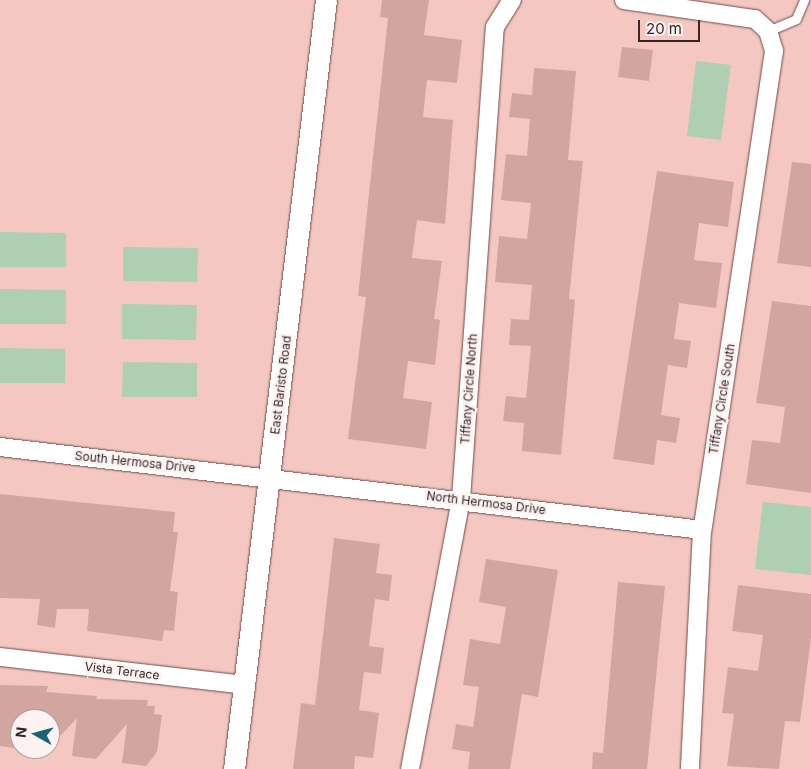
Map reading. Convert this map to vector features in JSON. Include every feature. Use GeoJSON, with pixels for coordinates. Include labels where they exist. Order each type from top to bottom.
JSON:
{"type":"FeatureCollection","features":[{"type":"Feature","properties":{"kind":"street","name":"East Baristo Road"},"geometry":{"type":"LineString","coordinates":[[234,769],[326,0]]}},
{"type":"Feature","properties":{"kind":"street"},"geometry":{"type":"LineString","coordinates":[[624,0],[740,15],[755,19],[768,31]]}},
{"type":"Feature","properties":{"kind":"street","name":"Tiffany Circle North"},"geometry":{"type":"LineString","coordinates":[[410,769],[461,499],[495,27],[505,2]]}},
{"type":"Feature","properties":{"kind":"street","name":"Tiffany Circle South"},"geometry":{"type":"LineString","coordinates":[[690,769],[702,530],[774,51],[768,31]]}},
{"type":"Feature","properties":{"kind":"street","name":"South Hermosa Drive"},"geometry":{"type":"LineString","coordinates":[[0,447],[270,477]]}},
{"type":"Feature","properties":{"kind":"street","name":"North Hermosa Drive"},"geometry":{"type":"LineString","coordinates":[[270,477],[702,530]]}},
{"type":"Feature","properties":{"kind":"street","name":"Vista Terrace"},"geometry":{"type":"LineString","coordinates":[[0,656],[244,685]]}},
{"type":"Feature","properties":{"kind":"lane"},"geometry":{"type":"LineString","coordinates":[[768,31],[796,19],[804,0]]}},
{"type":"Feature","properties":{"kind":"green space"},"geometry":{"type":"Polygon","coordinates":[[[696,61],[731,65],[721,140],[687,136],[696,61]]]}},
{"type":"Feature","properties":{"kind":"green space"},"geometry":{"type":"Polygon","coordinates":[[[0,232],[66,233],[66,267],[0,267],[0,232]]]}},
{"type":"Feature","properties":{"kind":"green space"},"geometry":{"type":"Polygon","coordinates":[[[123,247],[198,248],[197,282],[123,281],[123,247]]]}},
{"type":"Feature","properties":{"kind":"green space"},"geometry":{"type":"Polygon","coordinates":[[[0,289],[66,290],[66,324],[0,324],[0,289]]]}},
{"type":"Feature","properties":{"kind":"green space"},"geometry":{"type":"Polygon","coordinates":[[[122,304],[197,305],[196,340],[122,339],[122,304]]]}},
{"type":"Feature","properties":{"kind":"green space"},"geometry":{"type":"Polygon","coordinates":[[[0,348],[65,349],[65,383],[0,383],[0,348]]]}},
{"type":"Feature","properties":{"kind":"green space"},"geometry":{"type":"Polygon","coordinates":[[[123,362],[197,363],[197,397],[122,397],[123,362]]]}},
{"type":"Feature","properties":{"kind":"green space"},"geometry":{"type":"Polygon","coordinates":[[[763,502],[811,507],[811,575],[755,569],[763,502]]]}},
{"type":"Feature","properties":{"kind":"building"},"geometry":{"type":"Polygon","coordinates":[[[382,0],[429,0],[424,35],[462,40],[457,83],[427,80],[423,117],[453,120],[445,224],[417,220],[412,258],[442,261],[434,319],[440,320],[435,365],[408,361],[403,398],[432,402],[426,449],[348,439],[366,297],[358,296],[388,18],[380,17],[382,0]]]}},
{"type":"Feature","properties":{"kind":"building"},"geometry":{"type":"Polygon","coordinates":[[[622,47],[653,50],[649,81],[618,77],[622,47]]]}},
{"type":"Feature","properties":{"kind":"building"},"geometry":{"type":"Polygon","coordinates":[[[534,68],[576,71],[568,160],[583,161],[569,299],[575,300],[561,455],[522,451],[524,423],[503,421],[506,396],[526,398],[531,346],[509,345],[511,319],[529,320],[532,285],[495,282],[499,236],[527,239],[531,203],[501,200],[506,154],[527,156],[530,119],[509,117],[512,93],[532,95],[534,68]]]}},
{"type":"Feature","properties":{"kind":"building"},"geometry":{"type":"Polygon","coordinates":[[[792,162],[811,164],[811,267],[777,263],[792,162]]]}},
{"type":"Feature","properties":{"kind":"building"},"geometry":{"type":"Polygon","coordinates":[[[657,171],[734,182],[728,227],[699,223],[694,260],[722,263],[716,308],[679,303],[674,339],[691,341],[687,368],[668,365],[661,415],[680,418],[676,443],[657,440],[654,465],[613,459],[657,171]]]}},
{"type":"Feature","properties":{"kind":"building"},"geometry":{"type":"Polygon","coordinates":[[[772,301],[811,306],[811,493],[746,484],[752,440],[780,443],[785,407],[756,403],[772,301]]]}},
{"type":"Feature","properties":{"kind":"building"},"geometry":{"type":"Polygon","coordinates":[[[0,494],[175,512],[173,532],[178,532],[170,591],[178,592],[174,631],[164,630],[162,641],[87,631],[89,609],[57,609],[55,628],[37,625],[40,599],[0,598],[0,494]]]}},
{"type":"Feature","properties":{"kind":"building"},"geometry":{"type":"Polygon","coordinates":[[[334,538],[380,544],[376,573],[392,575],[389,601],[375,599],[369,646],[384,648],[381,674],[364,672],[359,710],[379,713],[373,758],[355,756],[354,769],[293,769],[301,703],[315,705],[334,538]]]}},
{"type":"Feature","properties":{"kind":"building"},"geometry":{"type":"Polygon","coordinates":[[[486,559],[558,570],[538,697],[522,694],[510,769],[468,769],[470,752],[452,749],[456,724],[473,727],[479,687],[463,685],[470,639],[500,644],[506,607],[479,602],[486,559]]]}},
{"type":"Feature","properties":{"kind":"building"},"geometry":{"type":"Polygon","coordinates":[[[618,582],[665,586],[647,769],[592,769],[593,752],[603,753],[618,582]]]}},
{"type":"Feature","properties":{"kind":"building"},"geometry":{"type":"Polygon","coordinates":[[[738,585],[811,594],[811,638],[800,722],[785,721],[779,769],[727,766],[734,714],[722,713],[728,667],[758,671],[763,635],[732,631],[738,585]]]}},
{"type":"Feature","properties":{"kind":"building"},"geometry":{"type":"Polygon","coordinates":[[[0,685],[48,686],[46,692],[97,696],[96,699],[148,700],[147,706],[155,706],[154,714],[162,715],[157,752],[146,766],[122,763],[127,724],[96,759],[72,756],[77,718],[60,736],[60,709],[10,709],[10,748],[0,746],[0,685]]]}}]}
